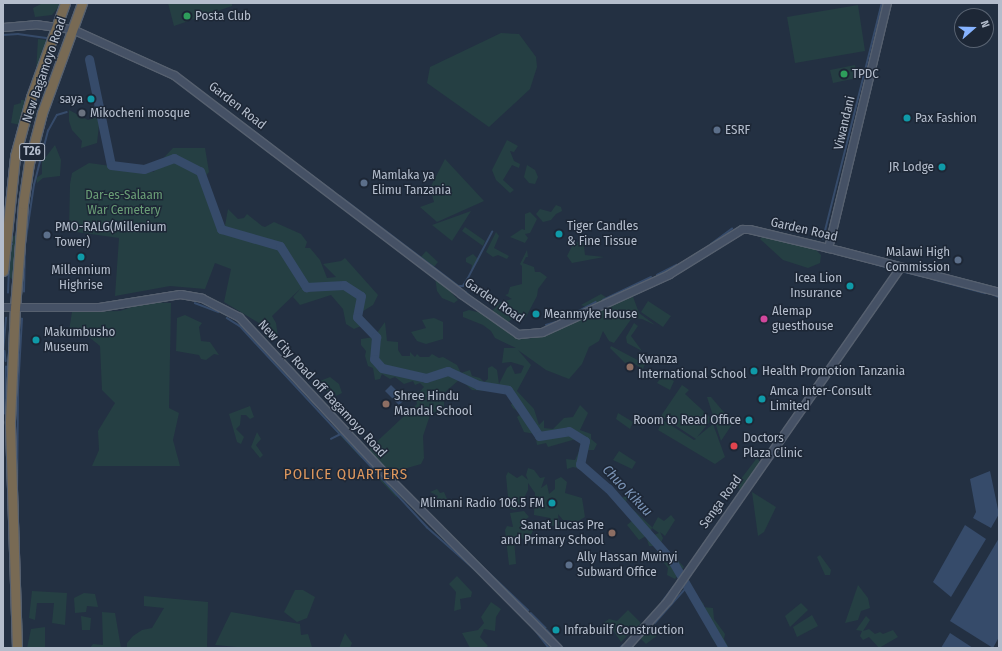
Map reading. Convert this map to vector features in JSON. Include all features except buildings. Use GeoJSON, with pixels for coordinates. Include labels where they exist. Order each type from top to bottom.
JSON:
{"type":"FeatureCollection","features":[{"type":"Feature","properties":{"kind":"highway","name":"New Bagamoyo Road"},"geometry":{"type":"LineString","coordinates":[[3,271],[15,156],[31,97],[65,3]]}},
{"type":"Feature","properties":{"kind":"highway","name":"New Bagamoyo Road"},"geometry":{"type":"LineString","coordinates":[[17,648],[10,465],[15,308],[29,163],[42,112],[82,3]]}},
{"type":"Feature","properties":{"kind":"street","name":"Viwandani"},"geometry":{"type":"LineString","coordinates":[[828,248],[887,3]]}},
{"type":"Feature","properties":{"kind":"street","name":"Garden Road"},"geometry":{"type":"LineString","coordinates":[[3,27],[27,24],[72,30],[139,58],[192,86],[461,294],[518,334],[542,332],[669,274],[742,230],[749,229],[999,292]]}},
{"type":"Feature","properties":{"kind":"street","name":"Senga Road"},"geometry":{"type":"LineString","coordinates":[[625,648],[649,624],[840,356],[900,267]]}},
{"type":"Feature","properties":{"kind":"street","name":"New City Road off Bagamoyo Road"},"geometry":{"type":"LineString","coordinates":[[3,307],[115,306],[153,297],[180,294],[202,298],[239,317],[390,479],[558,648]]}},
{"type":"Feature","properties":{"kind":"green space"},"geometry":{"type":"Polygon","coordinates":[[[43,3],[59,3],[59,6],[52,15],[35,17],[33,8],[43,3]]]}},
{"type":"Feature","properties":{"kind":"green space","name":"Posta Club"},"geometry":{"type":"Polygon","coordinates":[[[168,3],[232,3],[232,6],[174,26],[168,3]]]}},
{"type":"Feature","properties":{"kind":"green space"},"geometry":{"type":"Polygon","coordinates":[[[858,5],[865,51],[795,63],[787,17],[858,5]]]}},
{"type":"Feature","properties":{"kind":"green space"},"geometry":{"type":"Polygon","coordinates":[[[501,33],[519,34],[536,57],[537,67],[530,89],[489,127],[427,83],[430,67],[501,33]]]}},
{"type":"Feature","properties":{"kind":"green space"},"geometry":{"type":"Polygon","coordinates":[[[38,39],[53,41],[45,79],[39,91],[35,89],[38,39]]]}},
{"type":"Feature","properties":{"kind":"green space","name":"TPDC"},"geometry":{"type":"Polygon","coordinates":[[[855,65],[857,78],[833,83],[830,70],[855,65]]]}},
{"type":"Feature","properties":{"kind":"green space"},"geometry":{"type":"Polygon","coordinates":[[[21,100],[24,100],[31,118],[25,100],[34,104],[36,111],[30,127],[11,123],[14,105],[21,103],[21,100]]]}},
{"type":"Feature","properties":{"kind":"green space"},"geometry":{"type":"Polygon","coordinates":[[[69,110],[88,120],[100,116],[97,143],[81,148],[82,141],[72,130],[69,121],[69,110]]]}},
{"type":"Feature","properties":{"kind":"green space"},"geometry":{"type":"Polygon","coordinates":[[[507,140],[518,146],[514,152],[510,151],[514,161],[520,164],[519,168],[512,165],[503,180],[514,190],[510,193],[496,180],[492,170],[507,140]]]}},
{"type":"Feature","properties":{"kind":"green space"},"geometry":{"type":"Polygon","coordinates":[[[55,145],[61,160],[60,176],[43,178],[37,183],[36,178],[42,174],[42,162],[55,145]]]}},
{"type":"Feature","properties":{"kind":"green space","name":"Dar-es-Salaam War Cemetery"},"geometry":{"type":"Polygon","coordinates":[[[173,148],[205,148],[209,172],[200,182],[218,230],[224,231],[228,209],[238,219],[244,218],[247,214],[265,227],[274,222],[301,234],[307,242],[305,248],[310,248],[320,260],[327,278],[336,277],[323,264],[341,261],[345,258],[378,295],[373,305],[355,316],[361,326],[354,329],[346,324],[343,309],[331,295],[300,305],[293,297],[301,288],[272,316],[276,323],[278,337],[272,340],[266,337],[265,330],[259,323],[224,302],[231,269],[215,263],[205,289],[170,286],[115,296],[119,238],[69,231],[70,184],[72,173],[89,163],[155,172],[152,170],[173,148]]]}},
{"type":"Feature","properties":{"kind":"green space"},"geometry":{"type":"Polygon","coordinates":[[[445,159],[484,201],[437,222],[420,207],[434,202],[430,188],[445,159]]]}},
{"type":"Feature","properties":{"kind":"green space"},"geometry":{"type":"Polygon","coordinates":[[[527,165],[535,170],[538,177],[535,184],[529,183],[524,177],[527,165]]]}},
{"type":"Feature","properties":{"kind":"green space"},"geometry":{"type":"Polygon","coordinates":[[[556,205],[561,207],[562,211],[556,214],[551,220],[543,222],[536,214],[540,209],[551,212],[556,205]]]}},
{"type":"Feature","properties":{"kind":"green space"},"geometry":{"type":"Polygon","coordinates":[[[471,211],[452,241],[432,225],[471,211]]]}},
{"type":"Feature","properties":{"kind":"green space"},"geometry":{"type":"Polygon","coordinates":[[[530,212],[537,219],[530,233],[525,234],[528,238],[525,243],[510,237],[522,229],[525,230],[525,214],[530,212]]]}},
{"type":"Feature","properties":{"kind":"green space"},"geometry":{"type":"Polygon","coordinates":[[[465,227],[485,241],[483,246],[462,231],[465,227]]]}},
{"type":"Feature","properties":{"kind":"green space"},"geometry":{"type":"Polygon","coordinates":[[[496,232],[499,236],[494,248],[509,256],[507,259],[498,255],[493,257],[486,252],[496,232]]]}},
{"type":"Feature","properties":{"kind":"green space"},"geometry":{"type":"Polygon","coordinates":[[[18,234],[13,280],[5,273],[10,238],[18,234]]]}},
{"type":"Feature","properties":{"kind":"green space"},"geometry":{"type":"Polygon","coordinates":[[[763,235],[815,249],[821,255],[820,263],[808,268],[783,260],[760,239],[763,235]]]}},
{"type":"Feature","properties":{"kind":"green space"},"geometry":{"type":"Polygon","coordinates":[[[583,238],[585,255],[604,257],[572,263],[567,256],[572,246],[583,238]]]}},
{"type":"Feature","properties":{"kind":"green space"},"geometry":{"type":"Polygon","coordinates":[[[527,250],[528,257],[526,257],[523,263],[534,267],[535,272],[540,272],[547,277],[538,289],[537,296],[526,317],[513,318],[507,323],[502,317],[494,315],[493,310],[501,302],[512,299],[505,295],[508,294],[510,287],[522,284],[522,266],[520,264],[527,250]]]}},
{"type":"Feature","properties":{"kind":"green space"},"geometry":{"type":"Polygon","coordinates":[[[426,251],[438,262],[434,267],[421,257],[426,251]]]}},
{"type":"Feature","properties":{"kind":"green space"},"geometry":{"type":"Polygon","coordinates":[[[473,254],[479,260],[471,270],[472,265],[466,262],[466,258],[473,254]]]}},
{"type":"Feature","properties":{"kind":"green space"},"geometry":{"type":"Polygon","coordinates":[[[435,277],[452,289],[450,291],[458,300],[454,303],[442,298],[437,291],[435,277]]]}},
{"type":"Feature","properties":{"kind":"green space"},"geometry":{"type":"Polygon","coordinates":[[[601,294],[607,298],[605,302],[589,308],[581,305],[601,294]]]}},
{"type":"Feature","properties":{"kind":"green space"},"geometry":{"type":"Polygon","coordinates":[[[632,294],[639,313],[655,325],[642,319],[632,318],[614,343],[609,341],[603,331],[599,341],[589,347],[582,364],[569,379],[546,370],[518,350],[531,365],[517,391],[534,409],[539,425],[544,420],[544,428],[553,429],[564,418],[573,417],[580,405],[588,413],[580,430],[591,434],[591,439],[597,444],[594,450],[588,450],[581,469],[573,467],[567,469],[566,459],[575,460],[582,445],[580,441],[576,439],[548,447],[546,443],[537,445],[535,434],[524,432],[517,417],[521,414],[511,405],[513,402],[507,392],[472,390],[460,379],[444,393],[444,407],[430,415],[423,436],[424,458],[421,464],[390,473],[370,452],[370,448],[417,404],[415,397],[424,387],[420,383],[415,385],[413,381],[404,384],[395,377],[390,379],[382,374],[380,379],[375,380],[373,368],[368,366],[365,356],[366,351],[361,345],[361,339],[374,337],[385,322],[387,341],[398,342],[398,350],[402,356],[410,356],[410,352],[415,357],[417,354],[420,357],[429,357],[432,354],[439,358],[443,357],[457,365],[461,373],[470,370],[472,376],[480,378],[484,382],[488,379],[488,368],[492,366],[497,370],[499,384],[507,368],[511,365],[515,374],[521,373],[524,366],[511,362],[502,363],[504,348],[516,348],[495,338],[491,331],[483,325],[463,317],[463,312],[469,310],[485,314],[510,334],[529,339],[591,312],[596,318],[595,312],[632,294]]]}},
{"type":"Feature","properties":{"kind":"green space"},"geometry":{"type":"Polygon","coordinates":[[[648,301],[671,316],[663,327],[641,312],[648,301]]]}},
{"type":"Feature","properties":{"kind":"green space"},"geometry":{"type":"Polygon","coordinates":[[[147,302],[171,303],[169,408],[179,413],[173,440],[180,466],[92,466],[99,450],[98,431],[115,403],[102,390],[100,346],[89,337],[68,337],[72,312],[120,311],[147,302]]]}},
{"type":"Feature","properties":{"kind":"green space"},"geometry":{"type":"Polygon","coordinates":[[[185,315],[202,323],[199,327],[201,341],[210,342],[219,355],[214,354],[206,360],[201,359],[199,355],[176,351],[177,318],[185,315]]]}},
{"type":"Feature","properties":{"kind":"green space"},"geometry":{"type":"Polygon","coordinates":[[[434,318],[443,322],[443,339],[426,344],[417,341],[411,332],[426,328],[422,320],[434,318]]]}},
{"type":"Feature","properties":{"kind":"green space"},"geometry":{"type":"Polygon","coordinates":[[[634,323],[638,326],[631,336],[642,351],[627,343],[626,337],[634,323]]]}},
{"type":"Feature","properties":{"kind":"green space"},"geometry":{"type":"Polygon","coordinates":[[[611,346],[645,364],[643,369],[631,362],[625,363],[610,348],[611,346]]]}},
{"type":"Feature","properties":{"kind":"green space"},"geometry":{"type":"Polygon","coordinates":[[[663,375],[674,381],[670,390],[657,383],[663,375]]]}},
{"type":"Feature","properties":{"kind":"green space"},"geometry":{"type":"Polygon","coordinates":[[[330,377],[339,384],[342,393],[336,396],[335,392],[329,393],[321,384],[315,383],[330,377]]]}},
{"type":"Feature","properties":{"kind":"green space"},"geometry":{"type":"Polygon","coordinates":[[[682,385],[689,390],[685,394],[712,419],[697,437],[713,424],[725,457],[715,464],[658,430],[663,420],[694,440],[696,439],[661,416],[682,385]]]}},
{"type":"Feature","properties":{"kind":"green space"},"geometry":{"type":"Polygon","coordinates":[[[707,397],[711,397],[733,423],[721,441],[707,397]]]}},
{"type":"Feature","properties":{"kind":"green space"},"geometry":{"type":"Polygon","coordinates":[[[250,406],[254,417],[250,419],[246,415],[241,415],[240,425],[236,429],[244,437],[241,444],[237,442],[229,414],[250,406]]]}},
{"type":"Feature","properties":{"kind":"green space"},"geometry":{"type":"Polygon","coordinates":[[[618,413],[633,422],[630,429],[616,419],[618,413]]]}},
{"type":"Feature","properties":{"kind":"green space"},"geometry":{"type":"Polygon","coordinates":[[[339,429],[364,456],[361,458],[335,430],[339,429]]]}},
{"type":"Feature","properties":{"kind":"green space"},"geometry":{"type":"Polygon","coordinates":[[[257,432],[261,439],[256,445],[263,455],[260,458],[251,447],[257,432]]]}},
{"type":"Feature","properties":{"kind":"green space"},"geometry":{"type":"Polygon","coordinates":[[[619,451],[636,462],[632,469],[613,460],[619,451]]]}},
{"type":"Feature","properties":{"kind":"green space"},"geometry":{"type":"Polygon","coordinates":[[[757,458],[761,463],[740,490],[737,484],[757,458]]]}},
{"type":"Feature","properties":{"kind":"green space"},"geometry":{"type":"Polygon","coordinates":[[[528,468],[534,470],[540,478],[545,477],[541,488],[547,484],[549,494],[555,489],[555,480],[561,477],[567,482],[565,493],[582,498],[585,517],[570,526],[569,520],[563,520],[558,514],[559,525],[552,526],[550,518],[534,515],[535,493],[528,483],[528,490],[520,506],[515,510],[509,508],[506,476],[508,472],[517,478],[522,475],[528,480],[526,475],[528,468]]]}},
{"type":"Feature","properties":{"kind":"green space"},"geometry":{"type":"Polygon","coordinates":[[[380,473],[394,487],[397,498],[375,475],[380,473]]]}},
{"type":"Feature","properties":{"kind":"green space"},"geometry":{"type":"Polygon","coordinates":[[[437,489],[440,493],[444,492],[447,499],[434,503],[438,496],[430,492],[437,489]]]}},
{"type":"Feature","properties":{"kind":"green space"},"geometry":{"type":"Polygon","coordinates":[[[752,492],[776,507],[764,532],[758,536],[752,492]]]}},
{"type":"Feature","properties":{"kind":"green space"},"geometry":{"type":"Polygon","coordinates":[[[627,496],[626,503],[652,527],[651,531],[654,535],[659,533],[652,528],[658,517],[664,521],[671,515],[675,520],[665,536],[660,532],[663,538],[661,543],[684,567],[675,579],[667,575],[668,568],[664,563],[664,556],[655,559],[659,551],[655,546],[649,546],[646,536],[639,540],[627,525],[634,519],[617,499],[627,496]]]}},
{"type":"Feature","properties":{"kind":"green space"},"geometry":{"type":"Polygon","coordinates":[[[524,511],[529,517],[520,523],[523,526],[524,523],[534,529],[527,542],[518,535],[514,539],[516,564],[509,565],[505,530],[507,526],[513,527],[510,513],[524,511]]]}},
{"type":"Feature","properties":{"kind":"green space"},"geometry":{"type":"Polygon","coordinates":[[[820,555],[831,570],[830,575],[825,575],[817,557],[820,555]]]}},
{"type":"Feature","properties":{"kind":"green space"},"geometry":{"type":"Polygon","coordinates":[[[457,576],[472,592],[471,597],[460,599],[461,609],[454,611],[456,592],[449,584],[457,576]]]}},
{"type":"Feature","properties":{"kind":"green space"},"geometry":{"type":"Polygon","coordinates":[[[858,585],[868,598],[870,608],[861,611],[858,620],[845,623],[858,585]]]}},
{"type":"Feature","properties":{"kind":"green space"},"geometry":{"type":"Polygon","coordinates":[[[295,590],[303,590],[315,597],[307,618],[297,622],[284,612],[295,590]]]}},
{"type":"Feature","properties":{"kind":"green space"},"geometry":{"type":"Polygon","coordinates":[[[32,591],[67,593],[65,625],[52,623],[54,603],[37,603],[35,620],[29,618],[32,591]]]}},
{"type":"Feature","properties":{"kind":"green space"},"geometry":{"type":"Polygon","coordinates":[[[692,592],[704,604],[703,607],[713,608],[714,619],[725,634],[724,639],[729,648],[719,648],[711,637],[705,620],[688,595],[692,592]]]}},
{"type":"Feature","properties":{"kind":"green space"},"geometry":{"type":"Polygon","coordinates":[[[84,593],[95,594],[98,607],[87,606],[86,612],[75,613],[74,598],[84,593]]]}},
{"type":"Feature","properties":{"kind":"green space"},"geometry":{"type":"Polygon","coordinates":[[[144,596],[208,602],[207,648],[127,648],[127,643],[133,636],[142,630],[152,628],[164,608],[144,606],[144,596]]]}},
{"type":"Feature","properties":{"kind":"green space"},"geometry":{"type":"Polygon","coordinates":[[[491,602],[501,609],[496,617],[495,631],[484,629],[480,637],[488,646],[485,648],[470,648],[462,633],[478,630],[484,623],[481,617],[491,602]]]}},
{"type":"Feature","properties":{"kind":"green space"},"geometry":{"type":"Polygon","coordinates":[[[801,603],[808,610],[790,627],[785,616],[801,603]]]}},
{"type":"Feature","properties":{"kind":"green space"},"geometry":{"type":"Polygon","coordinates":[[[628,610],[641,623],[621,642],[611,627],[605,628],[602,624],[609,619],[617,621],[628,610]]]}},
{"type":"Feature","properties":{"kind":"green space"},"geometry":{"type":"Polygon","coordinates":[[[102,612],[115,613],[121,648],[90,648],[93,644],[103,645],[102,612]]]}},
{"type":"Feature","properties":{"kind":"green space"},"geometry":{"type":"Polygon","coordinates":[[[231,612],[300,624],[301,635],[308,634],[312,647],[315,648],[248,648],[215,645],[231,612]]]}},
{"type":"Feature","properties":{"kind":"green space"},"geometry":{"type":"Polygon","coordinates":[[[812,615],[818,626],[797,637],[793,627],[812,615]]]}},
{"type":"Feature","properties":{"kind":"green space"},"geometry":{"type":"Polygon","coordinates":[[[81,616],[91,618],[90,630],[82,630],[81,616]]]}},
{"type":"Feature","properties":{"kind":"green space"},"geometry":{"type":"Polygon","coordinates":[[[866,616],[870,620],[863,631],[869,629],[875,634],[880,632],[883,634],[893,630],[898,637],[879,648],[869,637],[863,640],[860,636],[862,631],[856,630],[866,616]]]}},
{"type":"Feature","properties":{"kind":"green space"},"geometry":{"type":"Polygon","coordinates":[[[45,627],[45,648],[27,648],[31,629],[45,627]]]}},
{"type":"Feature","properties":{"kind":"green space"},"geometry":{"type":"Polygon","coordinates":[[[649,630],[655,630],[658,635],[646,644],[641,639],[642,634],[649,630]]]}},
{"type":"Feature","properties":{"kind":"green space"},"geometry":{"type":"Polygon","coordinates":[[[345,633],[352,643],[350,648],[339,648],[345,633]]]}},
{"type":"Feature","properties":{"kind":"water"},"geometry":{"type":"Polygon","coordinates":[[[391,385],[405,399],[399,405],[385,391],[391,385]]]}},
{"type":"Feature","properties":{"kind":"water"},"geometry":{"type":"Polygon","coordinates":[[[990,471],[999,514],[991,528],[973,518],[976,512],[970,479],[990,471]]]}},
{"type":"Feature","properties":{"kind":"water"},"geometry":{"type":"Polygon","coordinates":[[[965,525],[986,539],[951,597],[933,582],[965,525]]]}},
{"type":"Feature","properties":{"kind":"water"},"geometry":{"type":"Polygon","coordinates":[[[999,538],[999,637],[993,648],[950,621],[999,538]]]}},
{"type":"Feature","properties":{"kind":"water"},"geometry":{"type":"Polygon","coordinates":[[[950,633],[973,648],[941,648],[950,633]]]}},
{"type":"Feature","properties":{"kind":"waterway"},"geometry":{"type":"LineString","coordinates":[[823,239],[882,3]]}},
{"type":"Feature","properties":{"kind":"waterway"},"geometry":{"type":"LineString","coordinates":[[3,35],[18,34],[48,38]]}},
{"type":"Feature","properties":{"kind":"waterway","name":"Chuo Kikuu"},"geometry":{"type":"LineString","coordinates":[[89,59],[111,165],[144,169],[174,158],[200,171],[221,229],[280,246],[306,287],[344,285],[361,296],[357,317],[376,337],[374,359],[382,368],[426,378],[448,371],[478,385],[508,390],[539,436],[569,431],[585,441],[580,464],[608,488],[673,562],[723,648]]}},
{"type":"Feature","properties":{"kind":"waterway"},"geometry":{"type":"LineString","coordinates":[[24,292],[25,245],[34,185],[48,131],[57,115],[67,112]]}},
{"type":"Feature","properties":{"kind":"waterway"},"geometry":{"type":"LineString","coordinates":[[250,128],[282,153]]}},
{"type":"Feature","properties":{"kind":"waterway"},"geometry":{"type":"LineString","coordinates":[[287,157],[333,191]]}},
{"type":"Feature","properties":{"kind":"waterway"},"geometry":{"type":"LineString","coordinates":[[340,196],[460,287]]}},
{"type":"Feature","properties":{"kind":"waterway"},"geometry":{"type":"LineString","coordinates":[[711,244],[732,229]]}},
{"type":"Feature","properties":{"kind":"waterway"},"geometry":{"type":"LineString","coordinates":[[459,286],[463,286],[468,278],[492,232]]}},
{"type":"Feature","properties":{"kind":"waterway"},"geometry":{"type":"LineString","coordinates":[[8,293],[10,244],[12,244]]}},
{"type":"Feature","properties":{"kind":"waterway"},"geometry":{"type":"LineString","coordinates":[[875,264],[893,269]]}},
{"type":"Feature","properties":{"kind":"waterway"},"geometry":{"type":"LineString","coordinates":[[657,275],[677,265]]}},
{"type":"Feature","properties":{"kind":"waterway"},"geometry":{"type":"LineString","coordinates":[[901,271],[925,277]]}},
{"type":"Feature","properties":{"kind":"waterway"},"geometry":{"type":"LineString","coordinates":[[603,300],[651,277]]}},
{"type":"Feature","properties":{"kind":"waterway"},"geometry":{"type":"LineString","coordinates":[[932,279],[985,293]]}},
{"type":"Feature","properties":{"kind":"waterway"},"geometry":{"type":"LineString","coordinates":[[466,292],[469,295]]}},
{"type":"Feature","properties":{"kind":"waterway"},"geometry":{"type":"LineString","coordinates":[[994,295],[999,297]]}},
{"type":"Feature","properties":{"kind":"waterway"},"geometry":{"type":"LineString","coordinates":[[577,312],[596,302]]}},
{"type":"Feature","properties":{"kind":"waterway"},"geometry":{"type":"LineString","coordinates":[[195,303],[218,312]]}},
{"type":"Feature","properties":{"kind":"waterway"},"geometry":{"type":"LineString","coordinates":[[3,353],[6,318]]}},
{"type":"Feature","properties":{"kind":"waterway"},"geometry":{"type":"LineString","coordinates":[[227,318],[240,326],[339,433]]}},
{"type":"Feature","properties":{"kind":"waterway"},"geometry":{"type":"LineString","coordinates":[[17,503],[18,390],[22,319]]}},
{"type":"Feature","properties":{"kind":"waterway"},"geometry":{"type":"LineString","coordinates":[[546,325],[556,322]]}},
{"type":"Feature","properties":{"kind":"waterway"},"geometry":{"type":"LineString","coordinates":[[5,351],[6,361]]}},
{"type":"Feature","properties":{"kind":"waterway"},"geometry":{"type":"LineString","coordinates":[[5,414],[6,367]]}},
{"type":"Feature","properties":{"kind":"waterway"},"geometry":{"type":"LineString","coordinates":[[3,424],[3,459]]}},
{"type":"Feature","properties":{"kind":"waterway"},"geometry":{"type":"LineString","coordinates":[[331,439],[341,434],[427,527],[481,575]]}},
{"type":"Feature","properties":{"kind":"waterway"},"geometry":{"type":"LineString","coordinates":[[454,539],[528,610]]}},
{"type":"Feature","properties":{"kind":"waterway"},"geometry":{"type":"LineString","coordinates":[[662,602],[674,586]]}},
{"type":"Feature","properties":{"kind":"waterway"},"geometry":{"type":"LineString","coordinates":[[655,623],[687,587]]}},
{"type":"Feature","properties":{"kind":"waterway"},"geometry":{"type":"LineString","coordinates":[[531,613],[546,628]]}},
{"type":"Feature","properties":{"kind":"waterway"},"geometry":{"type":"LineString","coordinates":[[532,626],[549,648]]}},
{"type":"Feature","properties":{"kind":"waterway"},"geometry":{"type":"LineString","coordinates":[[631,647],[649,629]]}},
{"type":"Feature","properties":{"kind":"waterway"},"geometry":{"type":"LineString","coordinates":[[547,630],[563,648]]}},
{"type":"Feature","properties":{"kind":"waterway"},"geometry":{"type":"LineString","coordinates":[[620,648],[623,645]]}},
{"type":"Feature","properties":{"kind":"place","name":"Posta Club"},"geometry":{"type":"Point","coordinates":[187,16]}},
{"type":"Feature","properties":{"kind":"place","name":"TPDC"},"geometry":{"type":"Point","coordinates":[844,74]}},
{"type":"Feature","properties":{"kind":"place","name":"saya"},"geometry":{"type":"Point","coordinates":[91,99]}},
{"type":"Feature","properties":{"kind":"place","name":"Mikocheni mosque"},"geometry":{"type":"Point","coordinates":[82,113]}},
{"type":"Feature","properties":{"kind":"place","name":"Pax Fashion"},"geometry":{"type":"Point","coordinates":[907,118]}},
{"type":"Feature","properties":{"kind":"place","name":"ESRF"},"geometry":{"type":"Point","coordinates":[717,130]}},
{"type":"Feature","properties":{"kind":"place","name":"JR Lodge"},"geometry":{"type":"Point","coordinates":[942,167]}},
{"type":"Feature","properties":{"kind":"place","name":"Mamlaka ya Elimu Tanzania"},"geometry":{"type":"Point","coordinates":[364,183]}},
{"type":"Feature","properties":{"kind":"place","name":"Tiger Candles & Fine Tissue"},"geometry":{"type":"Point","coordinates":[559,234]}},
{"type":"Feature","properties":{"kind":"place","name":"PMO-RALG(Millenium Tower)"},"geometry":{"type":"Point","coordinates":[47,235]}},
{"type":"Feature","properties":{"kind":"place","name":"Millennium Highrise"},"geometry":{"type":"Point","coordinates":[81,257]}},
{"type":"Feature","properties":{"kind":"place","name":"Malawi High Commission"},"geometry":{"type":"Point","coordinates":[958,260]}},
{"type":"Feature","properties":{"kind":"place","name":"Icea Lion Insurance"},"geometry":{"type":"Point","coordinates":[850,286]}},
{"type":"Feature","properties":{"kind":"place","name":"Meanmyke House"},"geometry":{"type":"Point","coordinates":[536,314]}},
{"type":"Feature","properties":{"kind":"place","name":"Alemap guesthouse"},"geometry":{"type":"Point","coordinates":[764,319]}},
{"type":"Feature","properties":{"kind":"place","name":"Makumbusho Museum"},"geometry":{"type":"Point","coordinates":[36,340]}},
{"type":"Feature","properties":{"kind":"place","name":"Kwanza International School"},"geometry":{"type":"Point","coordinates":[630,367]}},
{"type":"Feature","properties":{"kind":"place","name":"Health Promotion Tanzania"},"geometry":{"type":"Point","coordinates":[754,371]}},
{"type":"Feature","properties":{"kind":"place","name":"Amca Inter-Consult Limited"},"geometry":{"type":"Point","coordinates":[762,399]}},
{"type":"Feature","properties":{"kind":"place","name":"Shree Hindu Mandal School"},"geometry":{"type":"Point","coordinates":[386,404]}},
{"type":"Feature","properties":{"kind":"place","name":"Room to Read Office"},"geometry":{"type":"Point","coordinates":[749,420]}},
{"type":"Feature","properties":{"kind":"place","name":"Doctors Plaza Clinic"},"geometry":{"type":"Point","coordinates":[734,446]}},
{"type":"Feature","properties":{"kind":"place","name":"Mlimani Radio 106.5 FM"},"geometry":{"type":"Point","coordinates":[552,503]}},
{"type":"Feature","properties":{"kind":"place","name":"Sanat Lucas Pre and Primary School"},"geometry":{"type":"Point","coordinates":[612,533]}},
{"type":"Feature","properties":{"kind":"place","name":"Ally Hassan Mwinyi Subward Office"},"geometry":{"type":"Point","coordinates":[569,565]}},
{"type":"Feature","properties":{"kind":"place","name":"Infrabuilf Construction"},"geometry":{"type":"Point","coordinates":[556,630]}},
{"type":"Feature","properties":{"kind":"district","name":"POLICE QUARTERS"},"geometry":{"type":"Point","coordinates":[346,475]}}]}
